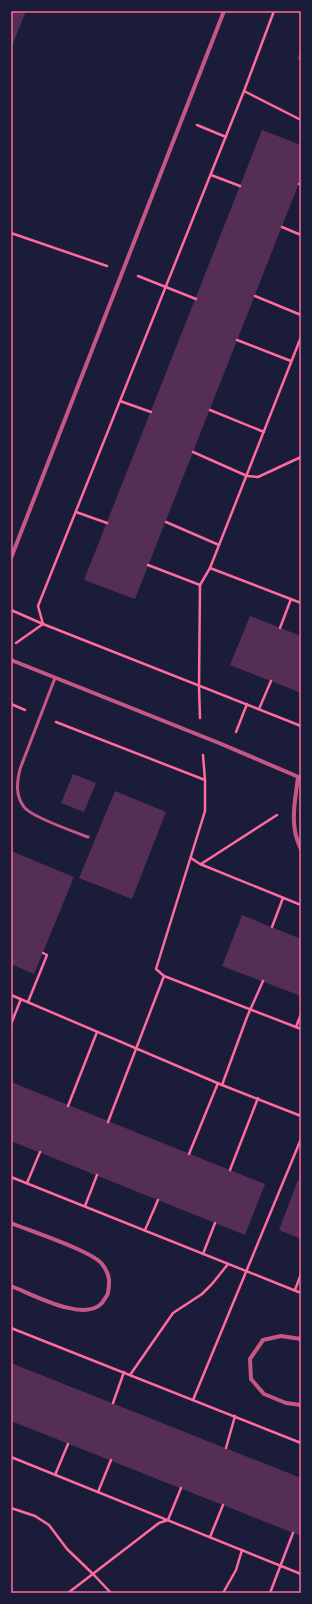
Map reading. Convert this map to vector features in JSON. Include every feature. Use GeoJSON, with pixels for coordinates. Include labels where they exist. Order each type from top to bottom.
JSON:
{"type":"FeatureCollection","features":[{"type":"Feature","properties":{"kind":"street"},"geometry":{"type":"LineString","coordinates":[[11,558],[224,11]]}},
{"type":"Feature","properties":{"kind":"street"},"geometry":{"type":"LineString","coordinates":[[11,660],[300,777],[293,824],[296,840],[301,849]]}},
{"type":"Feature","properties":{"kind":"street"},"geometry":{"type":"LineString","coordinates":[[11,1223],[86,1254],[102,1264],[110,1279],[107,1296],[97,1308],[81,1311],[62,1306],[11,1286]]}},
{"type":"Feature","properties":{"kind":"street"},"geometry":{"type":"LineString","coordinates":[[301,1339],[281,1336],[263,1340],[250,1359],[251,1378],[264,1394],[286,1404],[301,1405]]}},
{"type":"Feature","properties":{"kind":"lane"},"geometry":{"type":"LineString","coordinates":[[55,678],[20,769],[16,783],[18,795],[24,808],[35,815],[88,837]]}},
{"type":"Feature","properties":{"kind":"path"},"geometry":{"type":"LineString","coordinates":[[43,624],[38,606],[244,92],[274,11]]}},
{"type":"Feature","properties":{"kind":"path"},"geometry":{"type":"LineString","coordinates":[[244,92],[301,120]]}},
{"type":"Feature","properties":{"kind":"path"},"geometry":{"type":"LineString","coordinates":[[182,119],[226,137]]}},
{"type":"Feature","properties":{"kind":"path"},"geometry":{"type":"LineString","coordinates":[[211,175],[240,186]]}},
{"type":"Feature","properties":{"kind":"path"},"geometry":{"type":"LineString","coordinates":[[282,227],[301,235]]}},
{"type":"Feature","properties":{"kind":"path"},"geometry":{"type":"LineString","coordinates":[[11,233],[166,286],[196,299]]}},
{"type":"Feature","properties":{"kind":"path"},"geometry":{"type":"LineString","coordinates":[[255,296],[301,315]]}},
{"type":"Feature","properties":{"kind":"path"},"geometry":{"type":"LineString","coordinates":[[301,337],[210,568],[200,585],[199,686],[205,811],[156,969],[164,976],[301,1029]]}},
{"type":"Feature","properties":{"kind":"path"},"geometry":{"type":"LineString","coordinates":[[237,340],[291,361]]}},
{"type":"Feature","properties":{"kind":"path"},"geometry":{"type":"LineString","coordinates":[[120,401],[151,412]]}},
{"type":"Feature","properties":{"kind":"path"},"geometry":{"type":"LineString","coordinates":[[210,410],[264,432]]}},
{"type":"Feature","properties":{"kind":"path"},"geometry":{"type":"LineString","coordinates":[[193,452],[247,476],[258,477],[301,457]]}},
{"type":"Feature","properties":{"kind":"path"},"geometry":{"type":"LineString","coordinates":[[76,512],[107,523]]}},
{"type":"Feature","properties":{"kind":"path"},"geometry":{"type":"LineString","coordinates":[[166,522],[219,545]]}},
{"type":"Feature","properties":{"kind":"path"},"geometry":{"type":"LineString","coordinates":[[148,564],[200,585]]}},
{"type":"Feature","properties":{"kind":"path"},"geometry":{"type":"LineString","coordinates":[[210,568],[301,603]]}},
{"type":"Feature","properties":{"kind":"path"},"geometry":{"type":"LineString","coordinates":[[280,628],[291,599]]}},
{"type":"Feature","properties":{"kind":"path"},"geometry":{"type":"LineString","coordinates":[[11,610],[199,686],[301,725]]}},
{"type":"Feature","properties":{"kind":"path"},"geometry":{"type":"LineString","coordinates":[[11,647],[43,624]]}},
{"type":"Feature","properties":{"kind":"path"},"geometry":{"type":"LineString","coordinates":[[259,709],[271,681]]}},
{"type":"Feature","properties":{"kind":"path"},"geometry":{"type":"LineString","coordinates":[[11,704],[204,780]]}},
{"type":"Feature","properties":{"kind":"path"},"geometry":{"type":"LineString","coordinates":[[230,748],[247,704]]}},
{"type":"Feature","properties":{"kind":"path"},"geometry":{"type":"LineString","coordinates":[[200,864],[295,804]]}},
{"type":"Feature","properties":{"kind":"path"},"geometry":{"type":"LineString","coordinates":[[191,858],[200,864],[301,905]]}},
{"type":"Feature","properties":{"kind":"path"},"geometry":{"type":"LineString","coordinates":[[272,927],[283,898]]}},
{"type":"Feature","properties":{"kind":"path"},"geometry":{"type":"LineString","coordinates":[[28,1002],[47,955],[43,953]]}},
{"type":"Feature","properties":{"kind":"path"},"geometry":{"type":"LineString","coordinates":[[108,1122],[164,976]]}},
{"type":"Feature","properties":{"kind":"path"},"geometry":{"type":"LineString","coordinates":[[222,1085],[250,1010],[263,981]]}},
{"type":"Feature","properties":{"kind":"path"},"geometry":{"type":"LineString","coordinates":[[11,995],[222,1085],[301,1116]]}},
{"type":"Feature","properties":{"kind":"path"},"geometry":{"type":"LineString","coordinates":[[11,1024],[21,999]]}},
{"type":"Feature","properties":{"kind":"path"},"geometry":{"type":"LineString","coordinates":[[296,1027],[301,1014]]}},
{"type":"Feature","properties":{"kind":"path"},"geometry":{"type":"LineString","coordinates":[[68,1106],[97,1032]]}},
{"type":"Feature","properties":{"kind":"path"},"geometry":{"type":"LineString","coordinates":[[189,1154],[218,1083]]}},
{"type":"Feature","properties":{"kind":"path"},"geometry":{"type":"LineString","coordinates":[[230,1170],[258,1098]]}},
{"type":"Feature","properties":{"kind":"path"},"geometry":{"type":"LineString","coordinates":[[194,1400],[301,1139]]}},
{"type":"Feature","properties":{"kind":"path"},"geometry":{"type":"LineString","coordinates":[[28,1183],[40,1152]]}},
{"type":"Feature","properties":{"kind":"path"},"geometry":{"type":"LineString","coordinates":[[85,1206],[97,1175]]}},
{"type":"Feature","properties":{"kind":"path"},"geometry":{"type":"LineString","coordinates":[[11,1176],[301,1293]]}},
{"type":"Feature","properties":{"kind":"path"},"geometry":{"type":"LineString","coordinates":[[145,1230],[158,1200]]}},
{"type":"Feature","properties":{"kind":"path"},"geometry":{"type":"LineString","coordinates":[[203,1254],[215,1223]]}},
{"type":"Feature","properties":{"kind":"path"},"geometry":{"type":"LineString","coordinates":[[130,1375],[173,1313],[202,1294],[228,1264]]}},
{"type":"Feature","properties":{"kind":"path"},"geometry":{"type":"LineString","coordinates":[[295,1290],[301,1274]]}},
{"type":"Feature","properties":{"kind":"path"},"geometry":{"type":"LineString","coordinates":[[11,1333],[12,1328],[301,1443]]}},
{"type":"Feature","properties":{"kind":"path"},"geometry":{"type":"LineString","coordinates":[[113,1403],[124,1372]]}},
{"type":"Feature","properties":{"kind":"path"},"geometry":{"type":"LineString","coordinates":[[226,1448],[235,1416]]}},
{"type":"Feature","properties":{"kind":"path"},"geometry":{"type":"LineString","coordinates":[[56,1475],[68,1444]]}},
{"type":"Feature","properties":{"kind":"path"},"geometry":{"type":"LineString","coordinates":[[11,1457],[301,1574]]}},
{"type":"Feature","properties":{"kind":"path"},"geometry":{"type":"LineString","coordinates":[[98,1492],[110,1460]]}},
{"type":"Feature","properties":{"kind":"path"},"geometry":{"type":"LineString","coordinates":[[68,1593],[159,1523],[168,1520],[181,1488]]}},
{"type":"Feature","properties":{"kind":"path"},"geometry":{"type":"LineString","coordinates":[[210,1537],[223,1505]]}},
{"type":"Feature","properties":{"kind":"path"},"geometry":{"type":"LineString","coordinates":[[11,1508],[35,1516],[49,1525],[67,1549],[94,1574],[111,1593]]}},
{"type":"Feature","properties":{"kind":"path"},"geometry":{"type":"LineString","coordinates":[[270,1593],[293,1533]]}},
{"type":"Feature","properties":{"kind":"path"},"geometry":{"type":"LineString","coordinates":[[223,1593],[236,1570],[242,1550]]}},
{"type":"Feature","properties":{"kind":"building"},"geometry":{"type":"Polygon","coordinates":[[[11,11],[26,11],[11,48],[11,11]]]}},
{"type":"Feature","properties":{"kind":"building"},"geometry":{"type":"Polygon","coordinates":[[[301,48],[301,61],[297,59],[301,48]]]}},
{"type":"Feature","properties":{"kind":"building"},"geometry":{"type":"Polygon","coordinates":[[[262,130],[301,145],[301,178],[135,599],[84,580],[262,130]]]}},
{"type":"Feature","properties":{"kind":"building"},"geometry":{"type":"Polygon","coordinates":[[[250,616],[301,636],[301,693],[230,665],[250,616]]]}},
{"type":"Feature","properties":{"kind":"building"},"geometry":{"type":"Polygon","coordinates":[[[73,774],[96,783],[84,812],[61,803],[73,774]]]}},
{"type":"Feature","properties":{"kind":"building"},"geometry":{"type":"Polygon","coordinates":[[[115,791],[166,812],[132,899],[79,878],[115,791]]]}},
{"type":"Feature","properties":{"kind":"building"},"geometry":{"type":"Polygon","coordinates":[[[11,851],[74,877],[34,974],[11,964],[11,851]]]}},
{"type":"Feature","properties":{"kind":"building"},"geometry":{"type":"Polygon","coordinates":[[[242,915],[301,939],[301,996],[222,966],[242,915]]]}},
{"type":"Feature","properties":{"kind":"building"},"geometry":{"type":"Polygon","coordinates":[[[11,1082],[265,1184],[245,1235],[11,1141],[11,1082]]]}},
{"type":"Feature","properties":{"kind":"building"},"geometry":{"type":"Polygon","coordinates":[[[298,1180],[301,1181],[301,1239],[279,1230],[298,1180]]]}},
{"type":"Feature","properties":{"kind":"building"},"geometry":{"type":"Polygon","coordinates":[[[11,1363],[301,1478],[301,1536],[11,1421],[11,1363]]]}}]}
